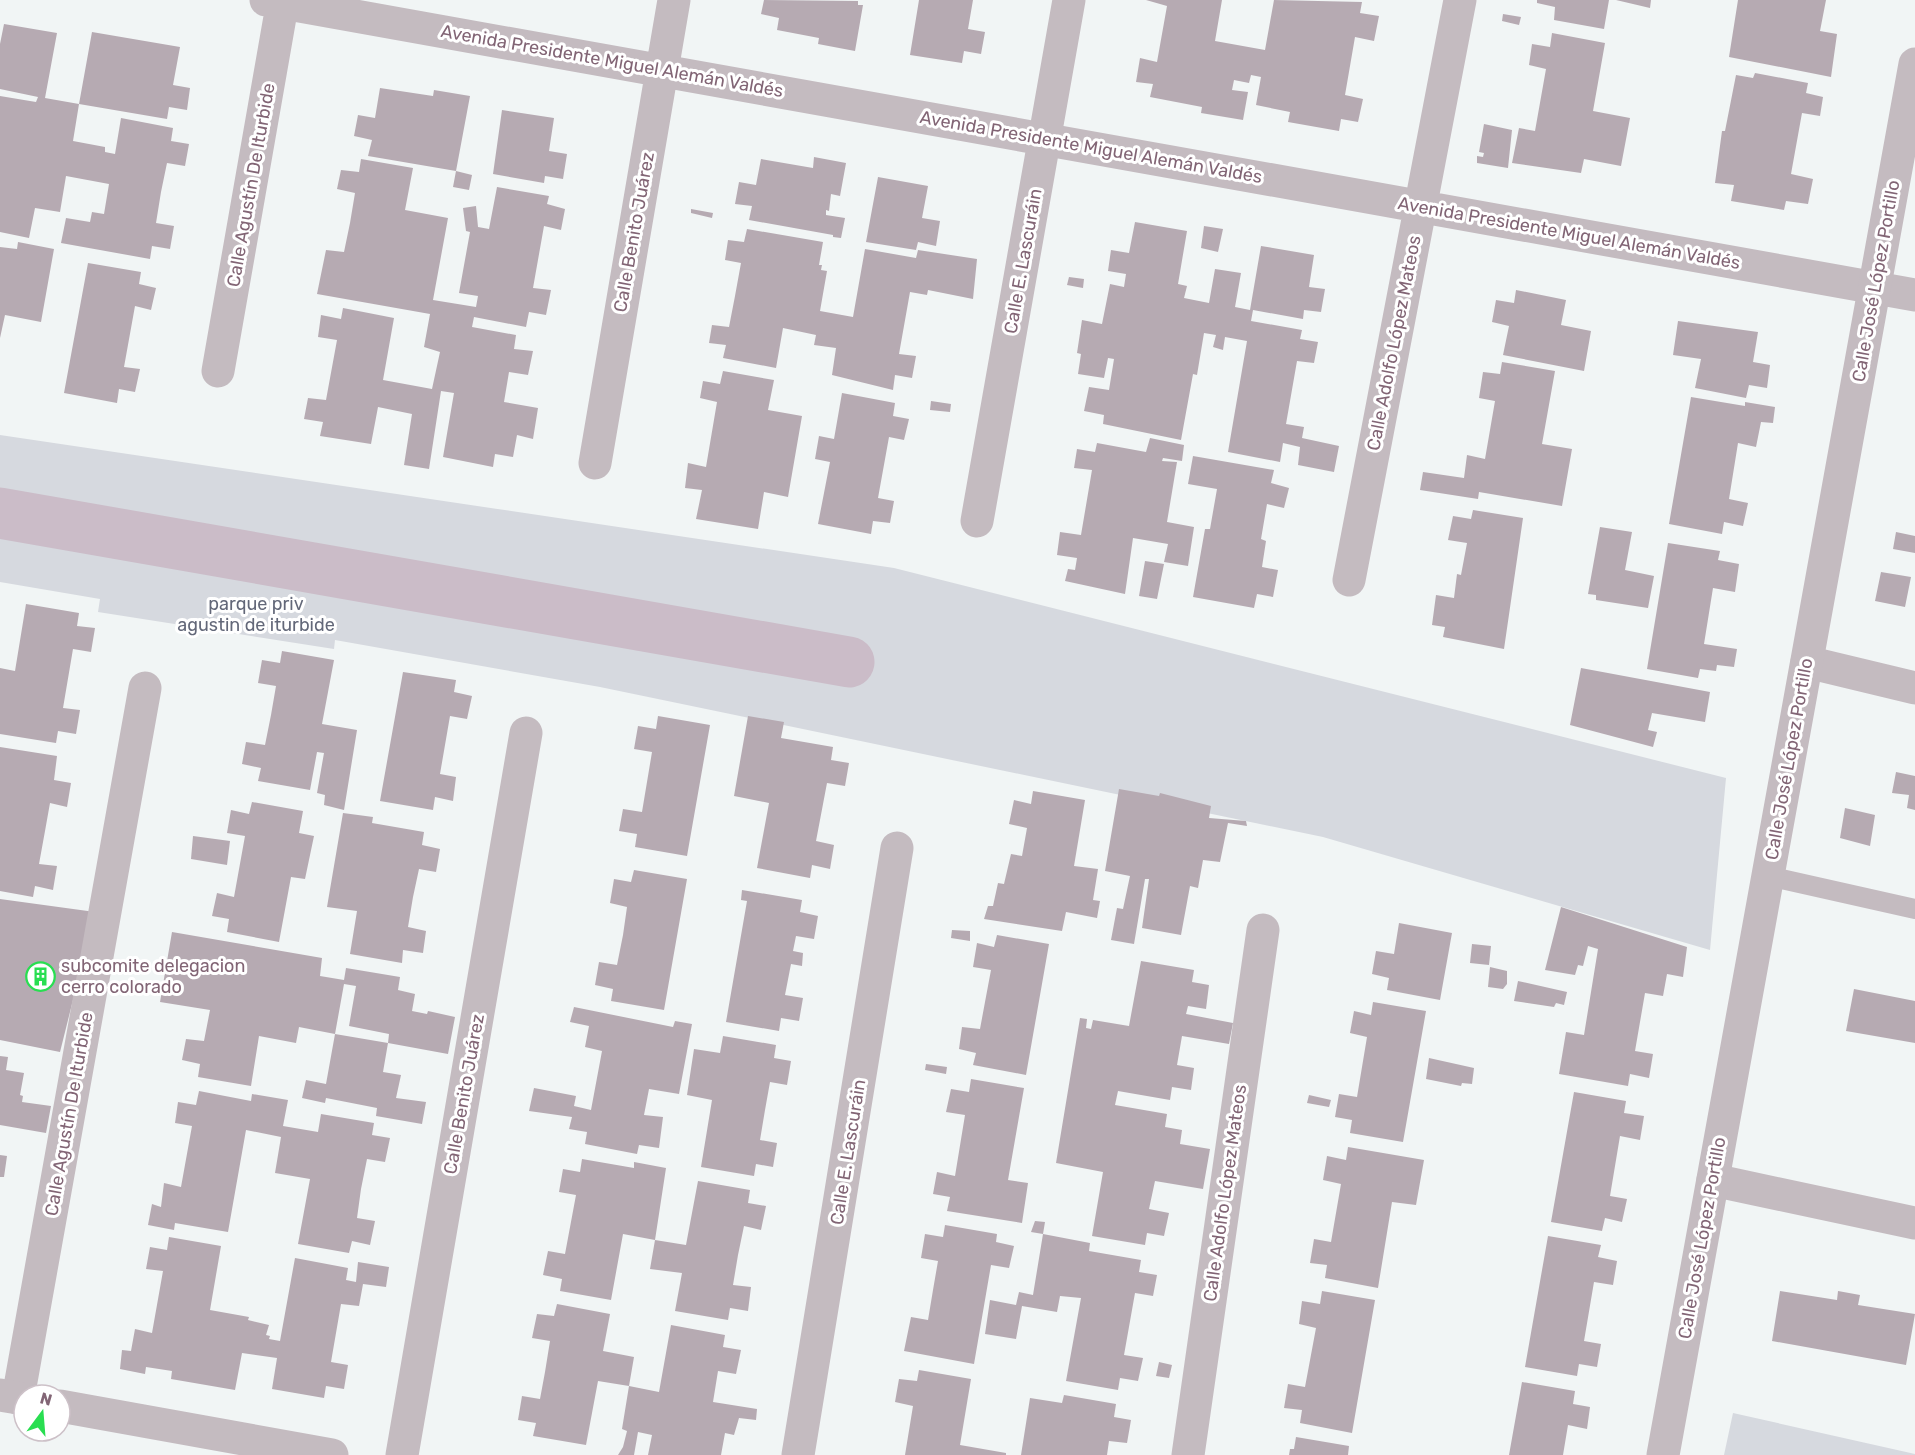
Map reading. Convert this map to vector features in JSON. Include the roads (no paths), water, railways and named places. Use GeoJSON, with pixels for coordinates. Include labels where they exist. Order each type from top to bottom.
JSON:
{"type":"FeatureCollection","features":[{"type":"Feature","properties":{"kind":"street","name":"Calle Benito Juárez"},"geometry":{"type":"LineString","coordinates":[[595,464],[674,0]]}},
{"type":"Feature","properties":{"kind":"street","name":"Calle E. Lascuráin"},"geometry":{"type":"LineString","coordinates":[[977,521],[1069,0]]}},
{"type":"Feature","properties":{"kind":"street","name":"Calle Adolfo López Mateos"},"geometry":{"type":"LineString","coordinates":[[1349,580],[1460,0]]}},
{"type":"Feature","properties":{"kind":"street","name":"Avenida Presidente Miguel Alemán Valdés"},"geometry":{"type":"LineString","coordinates":[[277,1],[1915,295]]}},
{"type":"Feature","properties":{"kind":"street","name":"Calle Agustín De Iturbide"},"geometry":{"type":"LineString","coordinates":[[218,371],[277,1]]}},
{"type":"Feature","properties":{"kind":"street","name":"Calle José López Portillo"},"geometry":{"type":"LineString","coordinates":[[1663,1455],[1915,64]]}},
{"type":"Feature","properties":{"kind":"street"},"geometry":{"type":"LineString","coordinates":[[1807,662],[1915,688]]}},
{"type":"Feature","properties":{"kind":"street","name":"Calle Agustín De Iturbide"},"geometry":{"type":"LineString","coordinates":[[17,1383],[145,688]]}},
{"type":"Feature","properties":{"kind":"street","name":"Calle Benito Juárez"},"geometry":{"type":"LineString","coordinates":[[402,1455],[526,733]]}},
{"type":"Feature","properties":{"kind":"street","name":"Calle E. Lascuráin"},"geometry":{"type":"LineString","coordinates":[[798,1455],[897,848]]}},
{"type":"Feature","properties":{"kind":"street","name":"Calle Adolfo López Mateos"},"geometry":{"type":"LineString","coordinates":[[1188,1455],[1263,930]]}},
{"type":"Feature","properties":{"kind":"street"},"geometry":{"type":"LineString","coordinates":[[1713,1180],[1915,1223]]}},
{"type":"Feature","properties":{"kind":"street"},"geometry":{"type":"LineString","coordinates":[[72,1408],[332,1455]]}},
{"type":"Feature","properties":{"kind":"lane"},"geometry":{"type":"LineString","coordinates":[[1768,876],[1915,909]]}},
{"type":"Feature","properties":{"kind":"waterway"},"geometry":{"type":"LineString","coordinates":[[0,513],[849,662]]}},
{"type":"Feature","properties":{"kind":"place","name":"subcomite delegacion cerro colorado"},"geometry":{"type":"Point","coordinates":[40,976]}},
{"type":"Feature","properties":{"kind":"park label","name":"parque priv agustin de iturbide"},"geometry":{"type":"Point","coordinates":[256,614]}}]}
